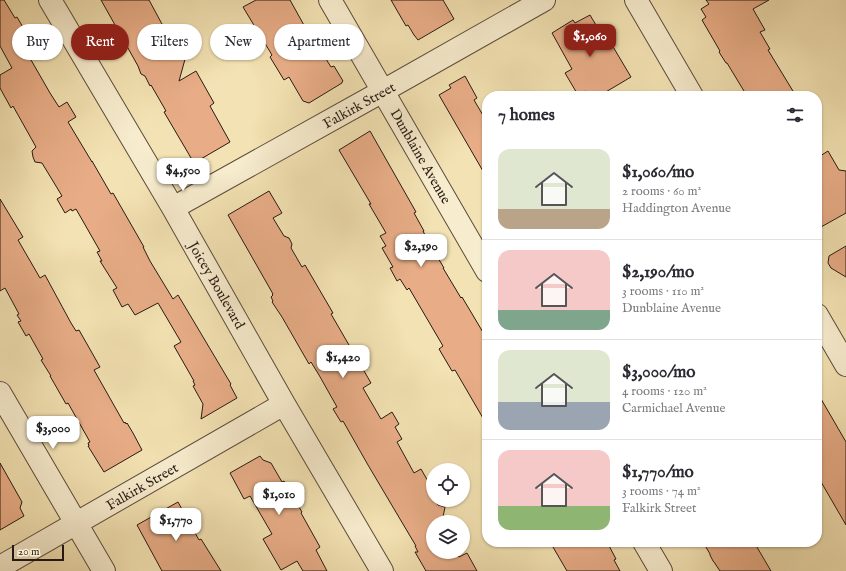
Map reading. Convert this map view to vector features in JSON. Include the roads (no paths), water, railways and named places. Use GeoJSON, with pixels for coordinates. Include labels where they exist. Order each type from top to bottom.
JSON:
{"type":"FeatureCollection","features":[{"type":"Feature","properties":{"kind":"street","name":"Joicey Boulevard"},"geometry":{"type":"LineString","coordinates":[[50,0],[173,208],[284,404],[382,571]]}},
{"type":"Feature","properties":{"kind":"street","name":"Dunblaine Avenue"},"geometry":{"type":"LineString","coordinates":[[330,0],[482,261]]}},
{"type":"Feature","properties":{"kind":"street","name":"Falkirk Street"},"geometry":{"type":"LineString","coordinates":[[173,208],[383,92],[544,0]]}},
{"type":"Feature","properties":{"kind":"street"},"geometry":{"type":"LineString","coordinates":[[636,0],[689,91]]}},
{"type":"Feature","properties":{"kind":"street"},"geometry":{"type":"LineString","coordinates":[[822,322],[843,353]]}},
{"type":"Feature","properties":{"kind":"street"},"geometry":{"type":"LineString","coordinates":[[0,393],[104,571]]}},
{"type":"Feature","properties":{"kind":"street","name":"Falkirk Street"},"geometry":{"type":"LineString","coordinates":[[0,567],[284,404]]}},
{"type":"Feature","properties":{"kind":"street"},"geometry":{"type":"LineString","coordinates":[[647,547],[661,571]]}}]}
